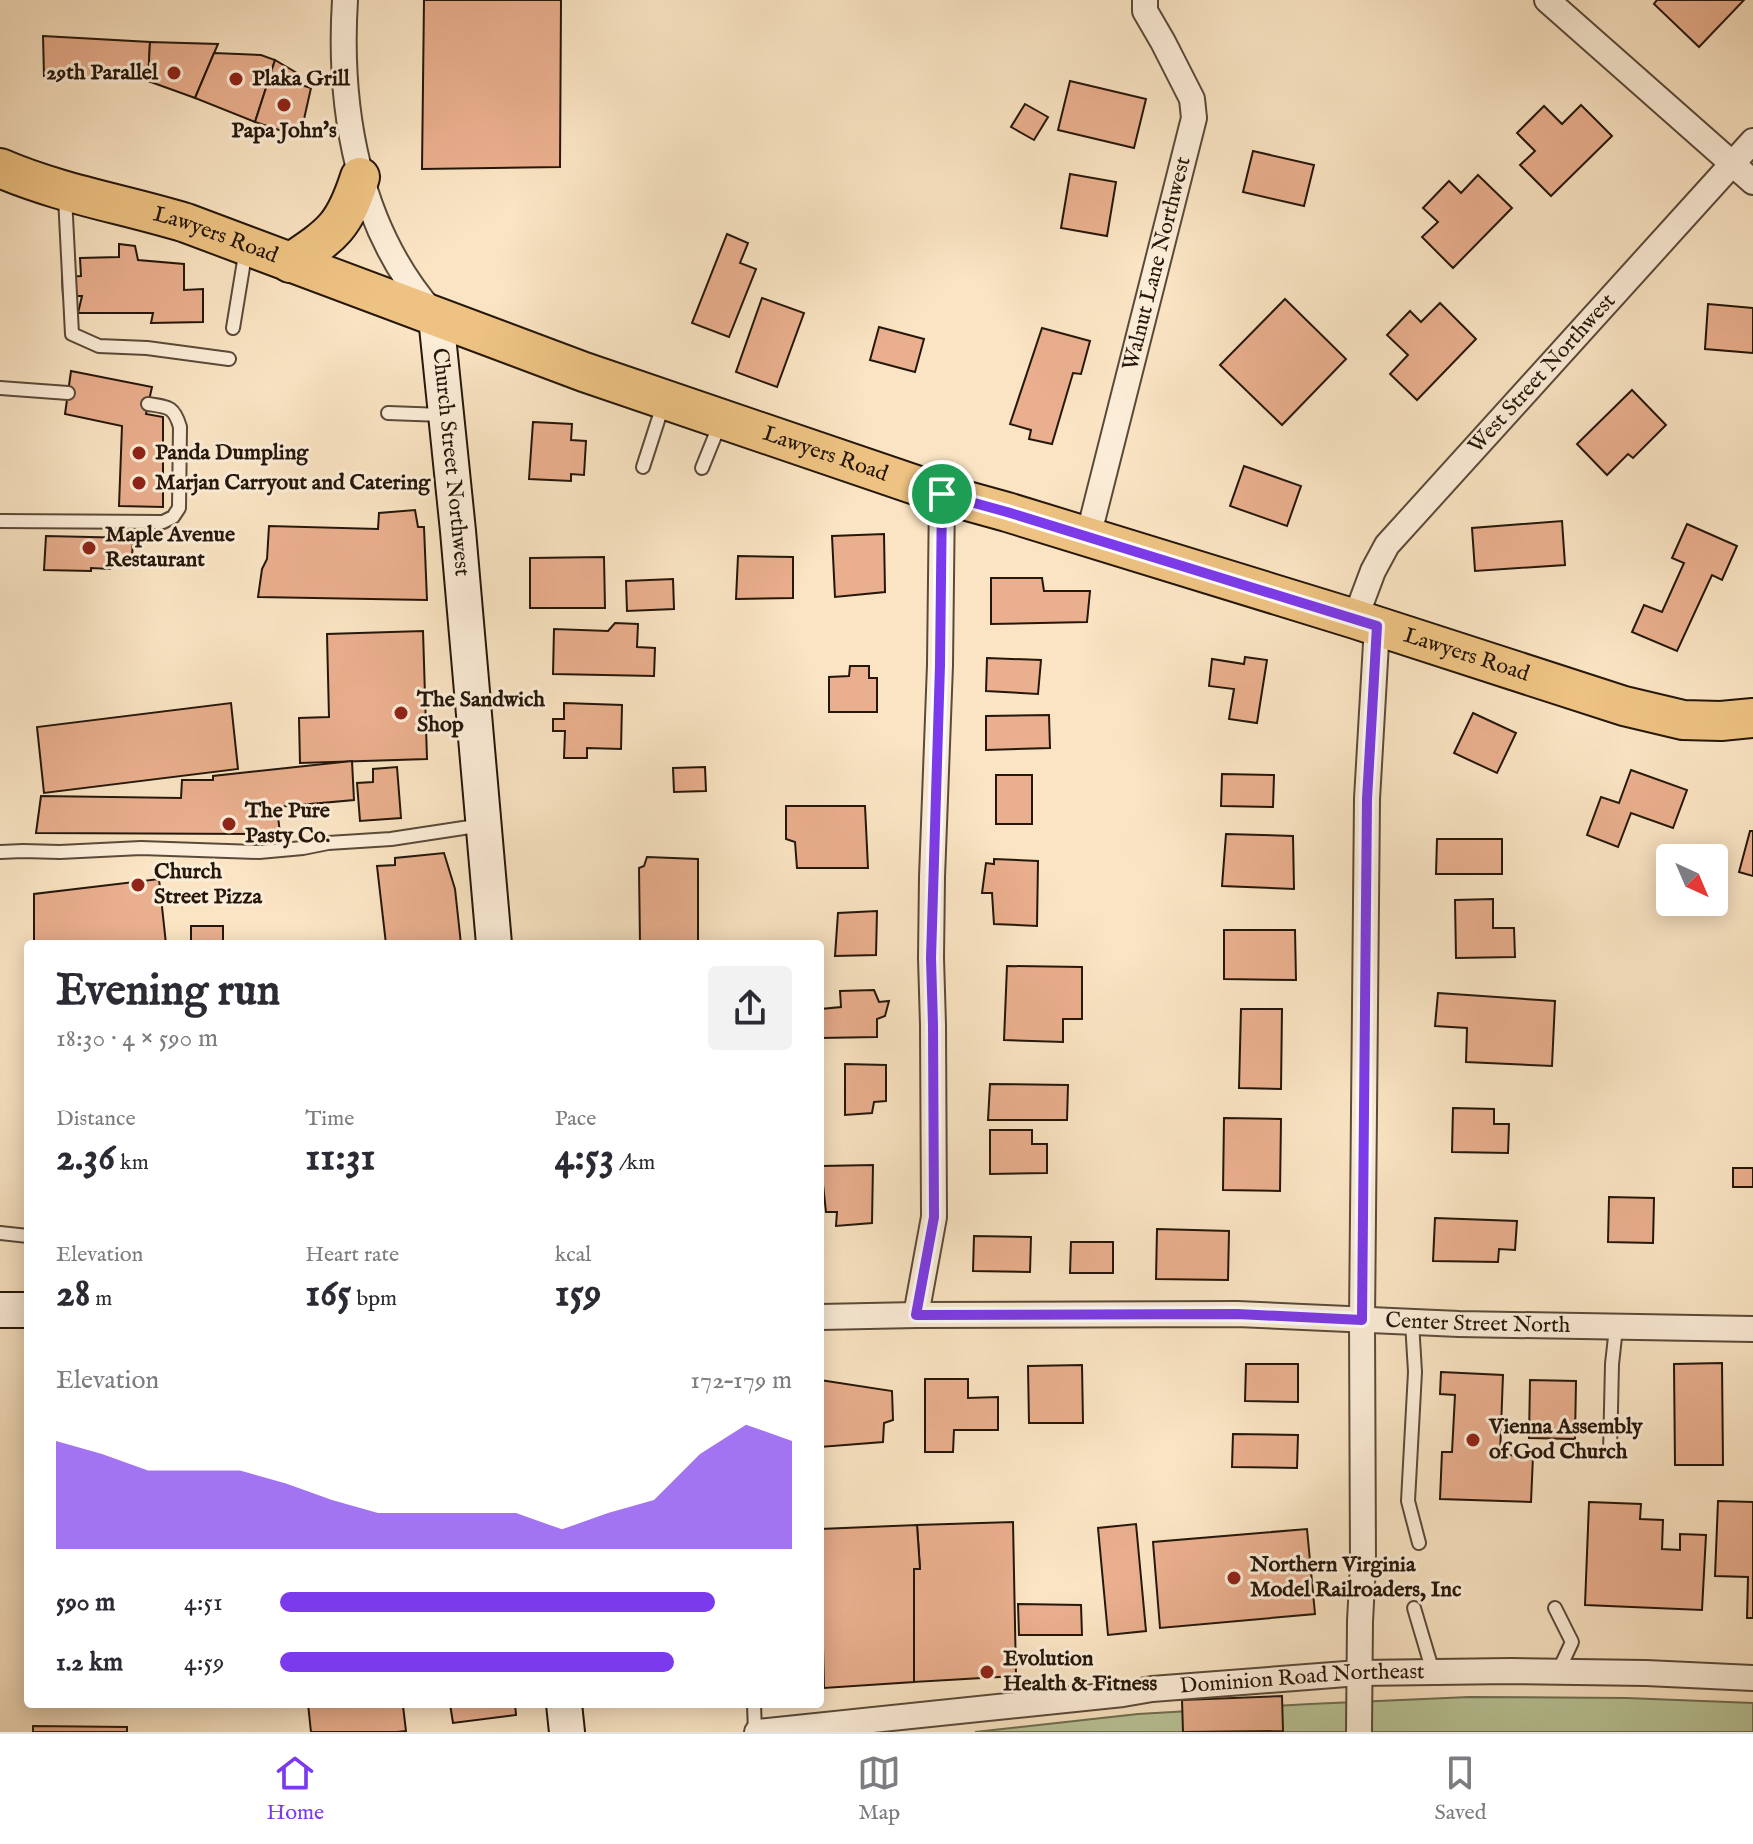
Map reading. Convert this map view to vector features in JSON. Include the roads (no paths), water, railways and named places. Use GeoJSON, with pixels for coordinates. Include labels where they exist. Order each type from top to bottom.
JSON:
{"type":"FeatureCollection","features":[{"type":"Feature","properties":{"kind":"main road","name":"Lawyers Road"},"geometry":{"type":"LineString","coordinates":[[0,168],[65,191],[186,223],[584,372],[942,494],[1366,623],[1624,706],[1683,720],[1753,718]]}},
{"type":"Feature","properties":{"kind":"main road"},"geometry":{"type":"LineString","coordinates":[[290,263],[331,234],[347,212],[360,177]]}},
{"type":"Feature","properties":{"kind":"street","name":"Church Street Northwest"},"geometry":{"type":"LineString","coordinates":[[345,0],[349,119],[360,177],[376,223],[398,266],[436,317],[494,940]]}},
{"type":"Feature","properties":{"kind":"street","name":"Walnut Lane Northwest"},"geometry":{"type":"LineString","coordinates":[[1088,537],[1194,118],[1192,99],[1145,11],[1145,0]]}},
{"type":"Feature","properties":{"kind":"street"},"geometry":{"type":"LineString","coordinates":[[1547,0],[1753,182]]}},
{"type":"Feature","properties":{"kind":"street","name":"West Street Northwest"},"geometry":{"type":"LineString","coordinates":[[1359,1732],[1363,1565],[1366,623],[1373,571],[1387,545],[1753,141]]}},
{"type":"Feature","properties":{"kind":"street"},"geometry":{"type":"LineString","coordinates":[[916,1315],[934,1217],[931,958],[942,494]]}},
{"type":"Feature","properties":{"kind":"street"},"geometry":{"type":"LineString","coordinates":[[0,1310],[24,1310]]}},
{"type":"Feature","properties":{"kind":"street","name":"Center Street North"},"geometry":{"type":"LineString","coordinates":[[824,1317],[1174,1314],[1616,1328],[1753,1329]]}},
{"type":"Feature","properties":{"kind":"street","name":"Dominion Road Northeast"},"geometry":{"type":"LineString","coordinates":[[756,1732],[1152,1689],[1359,1673],[1558,1672],[1753,1678]]}},
{"type":"Feature","properties":{"kind":"street"},"geometry":{"type":"LineString","coordinates":[[564,1708],[567,1732]]}},
{"type":"Feature","properties":{"kind":"lane"},"geometry":{"type":"LineString","coordinates":[[65,191],[72,334],[99,346],[147,348],[229,359]]}},
{"type":"Feature","properties":{"kind":"lane"},"geometry":{"type":"LineString","coordinates":[[233,328],[246,246]]}},
{"type":"Feature","properties":{"kind":"lane"},"geometry":{"type":"LineString","coordinates":[[0,388],[68,393]]}},
{"type":"Feature","properties":{"kind":"lane"},"geometry":{"type":"LineString","coordinates":[[643,467],[665,398]]}},
{"type":"Feature","properties":{"kind":"lane"},"geometry":{"type":"LineString","coordinates":[[0,521],[163,522],[173,517],[179,508],[180,427],[177,416],[169,407],[148,404]]}},
{"type":"Feature","properties":{"kind":"lane"},"geometry":{"type":"LineString","coordinates":[[388,413],[446,415]]}},
{"type":"Feature","properties":{"kind":"lane"},"geometry":{"type":"LineString","coordinates":[[702,468],[722,418]]}},
{"type":"Feature","properties":{"kind":"lane"},"geometry":{"type":"LineString","coordinates":[[0,852],[141,848],[259,852],[391,839],[484,825]]}},
{"type":"Feature","properties":{"kind":"lane"},"geometry":{"type":"LineString","coordinates":[[0,1233],[24,1236]]}},
{"type":"Feature","properties":{"kind":"lane"},"geometry":{"type":"LineString","coordinates":[[1412,1322],[1415,1372],[1408,1501],[1419,1543]]}},
{"type":"Feature","properties":{"kind":"lane"},"geometry":{"type":"LineString","coordinates":[[1610,1453],[1616,1328]]}},
{"type":"Feature","properties":{"kind":"lane"},"geometry":{"type":"LineString","coordinates":[[1414,1608],[1433,1672]]}},
{"type":"Feature","properties":{"kind":"lane"},"geometry":{"type":"LineString","coordinates":[[1555,1608],[1572,1642],[1558,1672]]}},
{"type":"Feature","properties":{"kind":"lane"},"geometry":{"type":"LineString","coordinates":[[754,1708],[756,1732]]}},
{"type":"Feature","properties":{"kind":"place","name":"29th Parallel"},"geometry":{"type":"Point","coordinates":[174,73]}},
{"type":"Feature","properties":{"kind":"place","name":"Plaka Grill"},"geometry":{"type":"Point","coordinates":[236,79]}},
{"type":"Feature","properties":{"kind":"place","name":"Papa John's"},"geometry":{"type":"Point","coordinates":[284,105]}},
{"type":"Feature","properties":{"kind":"place","name":"Panda Dumpling"},"geometry":{"type":"Point","coordinates":[139,453]}},
{"type":"Feature","properties":{"kind":"place","name":"Marjan Carryout and Catering"},"geometry":{"type":"Point","coordinates":[139,483]}},
{"type":"Feature","properties":{"kind":"place","name":"Maple Avenue Restaurant"},"geometry":{"type":"Point","coordinates":[89,548]}},
{"type":"Feature","properties":{"kind":"place","name":"The Sandwich Shop"},"geometry":{"type":"Point","coordinates":[401,713]}},
{"type":"Feature","properties":{"kind":"place","name":"The Pure Pasty Co."},"geometry":{"type":"Point","coordinates":[229,824]}},
{"type":"Feature","properties":{"kind":"place","name":"Church Street Pizza"},"geometry":{"type":"Point","coordinates":[138,885]}},
{"type":"Feature","properties":{"kind":"place","name":"Vienna Assembly of God Church"},"geometry":{"type":"Point","coordinates":[1473,1440]}},
{"type":"Feature","properties":{"kind":"place","name":"Northern Virginia Model Railroaders, Inc"},"geometry":{"type":"Point","coordinates":[1234,1578]}},
{"type":"Feature","properties":{"kind":"place","name":"Evolution Health & Fitness"},"geometry":{"type":"Point","coordinates":[987,1672]}}]}
